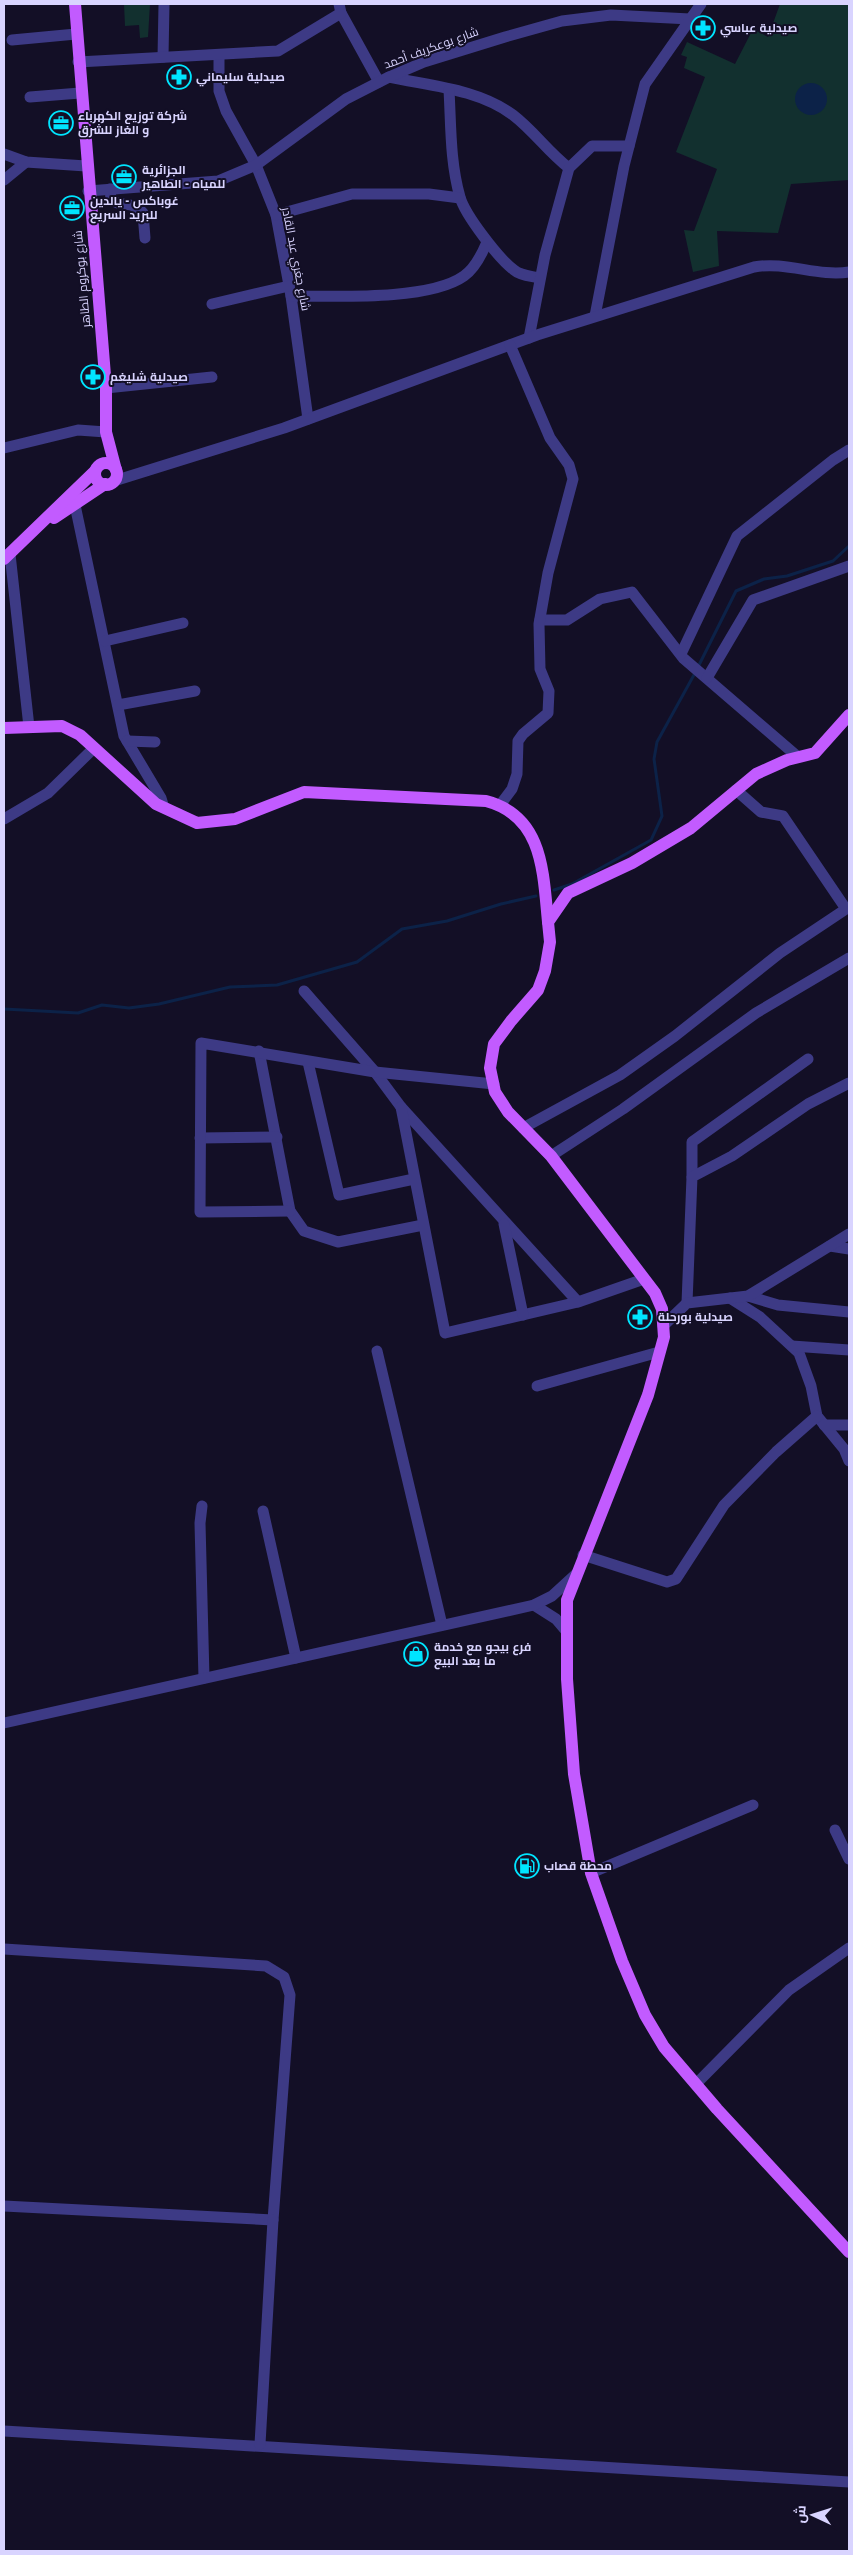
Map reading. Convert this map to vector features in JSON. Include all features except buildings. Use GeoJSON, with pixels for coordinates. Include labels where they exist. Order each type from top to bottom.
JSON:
{"type":"FeatureCollection","features":[{"type":"Feature","properties":{"kind":"main road","name":"شارع بوكروم الطاهر"},"geometry":{"type":"LineString","coordinates":[[75,4],[80,93],[106,388],[106,432]]}},
{"type":"Feature","properties":{"kind":"main road"},"geometry":{"type":"LineString","coordinates":[[106,432],[96,469],[97,480],[111,479]]}},
{"type":"Feature","properties":{"kind":"main road"},"geometry":{"type":"LineString","coordinates":[[106,432],[111,479]]}},
{"type":"Feature","properties":{"kind":"main road"},"geometry":{"type":"LineString","coordinates":[[7,556],[96,469],[105,463],[112,465],[111,479]]}},
{"type":"Feature","properties":{"kind":"main road"},"geometry":{"type":"LineString","coordinates":[[33,532],[111,479]]}},
{"type":"Feature","properties":{"kind":"main road"},"geometry":{"type":"LineString","coordinates":[[548,922],[568,893],[632,863],[691,828],[756,774],[798,757],[815,753],[849,715]]}},
{"type":"Feature","properties":{"kind":"main road"},"geometry":{"type":"LineString","coordinates":[[4,728],[62,726],[80,735],[149,798],[164,808],[197,823],[214,823],[234,819],[304,792],[486,801],[500,805],[519,818],[530,830],[542,873],[550,942],[545,971],[538,990],[494,1044],[490,1068],[495,1092],[508,1112],[551,1156],[655,1293],[662,1310],[664,1337],[648,1395],[576,1574],[568,1600],[567,1679],[574,1774],[591,1873],[622,1962],[645,2015],[664,2047],[849,2252]]}},
{"type":"Feature","properties":{"kind":"street"},"geometry":{"type":"LineString","coordinates":[[163,57],[164,4]]}},
{"type":"Feature","properties":{"kind":"street"},"geometry":{"type":"LineString","coordinates":[[595,316],[629,146],[645,84],[701,4]]}},
{"type":"Feature","properties":{"kind":"street"},"geometry":{"type":"LineString","coordinates":[[78,62],[278,50],[340,8],[384,79],[427,85],[487,100],[513,115],[538,137],[552,155],[569,168]]}},
{"type":"Feature","properties":{"kind":"street","name":"شارع بوعكريف أحمد"},"geometry":{"type":"LineString","coordinates":[[88,191],[218,181],[256,165],[346,99],[384,79],[412,68],[562,21],[611,15],[690,19]]}},
{"type":"Feature","properties":{"kind":"street"},"geometry":{"type":"LineString","coordinates":[[12,40],[76,34]]}},
{"type":"Feature","properties":{"kind":"street","name":"شارع جغري عبد القادر"},"geometry":{"type":"LineString","coordinates":[[219,55],[219,91],[256,165],[276,215],[290,291],[308,419]]}},
{"type":"Feature","properties":{"kind":"street"},"geometry":{"type":"LineString","coordinates":[[412,68],[417,77],[427,85]]}},
{"type":"Feature","properties":{"kind":"street"},"geometry":{"type":"LineString","coordinates":[[449,90],[451,142],[460,198],[487,242],[514,270],[523,275],[539,278]]}},
{"type":"Feature","properties":{"kind":"street"},"geometry":{"type":"LineString","coordinates":[[30,97],[80,93]]}},
{"type":"Feature","properties":{"kind":"street"},"geometry":{"type":"LineString","coordinates":[[529,338],[539,278],[569,168],[592,146],[629,146]]}},
{"type":"Feature","properties":{"kind":"street"},"geometry":{"type":"LineString","coordinates":[[4,154],[26,162],[86,166]]}},
{"type":"Feature","properties":{"kind":"street"},"geometry":{"type":"LineString","coordinates":[[4,180],[26,162]]}},
{"type":"Feature","properties":{"kind":"street"},"geometry":{"type":"LineString","coordinates":[[110,189],[111,200],[115,203],[132,204],[143,213],[145,238]]}},
{"type":"Feature","properties":{"kind":"street"},"geometry":{"type":"LineString","coordinates":[[276,215],[352,194],[429,194],[460,198]]}},
{"type":"Feature","properties":{"kind":"street"},"geometry":{"type":"LineString","coordinates":[[212,304],[290,291],[377,294],[437,288],[466,275],[481,256],[487,242]]}},
{"type":"Feature","properties":{"kind":"street"},"geometry":{"type":"LineString","coordinates":[[111,479],[308,419],[529,338],[689,286],[769,264],[837,274],[849,272]]}},
{"type":"Feature","properties":{"kind":"street"},"geometry":{"type":"LineString","coordinates":[[500,805],[512,789],[516,774],[518,741],[548,713],[549,691],[540,670],[538,654],[540,620],[548,573],[573,479],[569,465],[550,438],[510,345]]}},
{"type":"Feature","properties":{"kind":"street"},"geometry":{"type":"LineString","coordinates":[[106,388],[212,377]]}},
{"type":"Feature","properties":{"kind":"street"},"geometry":{"type":"LineString","coordinates":[[4,448],[78,430],[106,432]]}},
{"type":"Feature","properties":{"kind":"street"},"geometry":{"type":"LineString","coordinates":[[681,654],[737,536],[833,460],[849,450]]}},
{"type":"Feature","properties":{"kind":"street"},"geometry":{"type":"LineString","coordinates":[[75,505],[124,736],[161,798],[164,808]]}},
{"type":"Feature","properties":{"kind":"street"},"geometry":{"type":"LineString","coordinates":[[7,556],[29,727]]}},
{"type":"Feature","properties":{"kind":"street"},"geometry":{"type":"LineString","coordinates":[[700,672],[753,600],[849,566]]}},
{"type":"Feature","properties":{"kind":"street"},"geometry":{"type":"LineString","coordinates":[[540,620],[567,620],[600,599],[632,592],[681,654],[798,757]]}},
{"type":"Feature","properties":{"kind":"street"},"geometry":{"type":"LineString","coordinates":[[105,641],[183,623]]}},
{"type":"Feature","properties":{"kind":"street"},"geometry":{"type":"LineString","coordinates":[[118,705],[195,691]]}},
{"type":"Feature","properties":{"kind":"street"},"geometry":{"type":"LineString","coordinates":[[127,741],[155,742]]}},
{"type":"Feature","properties":{"kind":"street"},"geometry":{"type":"LineString","coordinates":[[4,819],[48,793],[94,748]]}},
{"type":"Feature","properties":{"kind":"street"},"geometry":{"type":"LineString","coordinates":[[524,1128],[620,1075],[675,1036],[780,954],[848,912],[783,816],[761,812],[736,790]]}},
{"type":"Feature","properties":{"kind":"street"},"geometry":{"type":"LineString","coordinates":[[551,1156],[631,1103],[756,1013],[849,958]]}},
{"type":"Feature","properties":{"kind":"street"},"geometry":{"type":"LineString","coordinates":[[304,991],[375,1072],[401,1107],[578,1302]]}},
{"type":"Feature","properties":{"kind":"street"},"geometry":{"type":"LineString","coordinates":[[290,1211],[200,1212],[201,1043],[259,1051],[308,1062],[375,1072],[494,1084]]}},
{"type":"Feature","properties":{"kind":"street"},"geometry":{"type":"LineString","coordinates":[[259,1051],[290,1211],[304,1231],[338,1242],[423,1225]]}},
{"type":"Feature","properties":{"kind":"street"},"geometry":{"type":"LineString","coordinates":[[687,1303],[692,1142],[808,1059]]}},
{"type":"Feature","properties":{"kind":"street"},"geometry":{"type":"LineString","coordinates":[[308,1062],[339,1195],[414,1179]]}},
{"type":"Feature","properties":{"kind":"street"},"geometry":{"type":"LineString","coordinates":[[692,1177],[732,1156],[808,1104],[849,1083]]}},
{"type":"Feature","properties":{"kind":"street"},"geometry":{"type":"LineString","coordinates":[[401,1107],[445,1333],[578,1302],[644,1279]]}},
{"type":"Feature","properties":{"kind":"street"},"geometry":{"type":"LineString","coordinates":[[200,1138],[277,1137]]}},
{"type":"Feature","properties":{"kind":"street"},"geometry":{"type":"LineString","coordinates":[[504,1222],[523,1315]]}},
{"type":"Feature","properties":{"kind":"street"},"geometry":{"type":"LineString","coordinates":[[748,1296],[849,1234]]}},
{"type":"Feature","properties":{"kind":"street"},"geometry":{"type":"LineString","coordinates":[[830,1246],[849,1249]]}},
{"type":"Feature","properties":{"kind":"street"},"geometry":{"type":"LineString","coordinates":[[663,1326],[687,1303],[748,1296],[778,1305],[849,1312]]}},
{"type":"Feature","properties":{"kind":"street"},"geometry":{"type":"LineString","coordinates":[[730,1298],[760,1316],[799,1353],[821,1420],[844,1449],[849,1461]]}},
{"type":"Feature","properties":{"kind":"street"},"geometry":{"type":"LineString","coordinates":[[792,1346],[849,1350]]}},
{"type":"Feature","properties":{"kind":"street"},"geometry":{"type":"LineString","coordinates":[[377,1351],[442,1625]]}},
{"type":"Feature","properties":{"kind":"street"},"geometry":{"type":"LineString","coordinates":[[537,1386],[660,1352]]}},
{"type":"Feature","properties":{"kind":"street"},"geometry":{"type":"LineString","coordinates":[[584,1555],[667,1582],[676,1579],[724,1505],[776,1452],[821,1420],[849,1425]]}},
{"type":"Feature","properties":{"kind":"street"},"geometry":{"type":"LineString","coordinates":[[202,1506],[200,1523],[204,1678]]}},
{"type":"Feature","properties":{"kind":"street"},"geometry":{"type":"LineString","coordinates":[[263,1511],[296,1658]]}},
{"type":"Feature","properties":{"kind":"street"},"geometry":{"type":"LineString","coordinates":[[4,1722],[534,1605],[552,1596],[576,1574]]}},
{"type":"Feature","properties":{"kind":"street"},"geometry":{"type":"LineString","coordinates":[[534,1605],[556,1620],[567,1632]]}},
{"type":"Feature","properties":{"kind":"street"},"geometry":{"type":"LineString","coordinates":[[591,1873],[753,1805]]}},
{"type":"Feature","properties":{"kind":"street"},"geometry":{"type":"LineString","coordinates":[[835,1830],[849,1859]]}},
{"type":"Feature","properties":{"kind":"street"},"geometry":{"type":"LineString","coordinates":[[4,1948],[266,1966],[284,1977],[290,1995],[273,2220],[260,2444]]}},
{"type":"Feature","properties":{"kind":"street"},"geometry":{"type":"LineString","coordinates":[[696,2084],[789,1990],[849,1948]]}},
{"type":"Feature","properties":{"kind":"street"},"geometry":{"type":"LineString","coordinates":[[4,2206],[273,2220]]}},
{"type":"Feature","properties":{"kind":"street"},"geometry":{"type":"LineString","coordinates":[[4,2431],[260,2444],[561,2466],[849,2482]]}},
{"type":"Feature","properties":{"kind":"green space"},"geometry":{"type":"Polygon","coordinates":[[[124,4],[150,4],[148,37],[140,38],[139,25],[125,26],[124,4]]]}},
{"type":"Feature","properties":{"kind":"green space"},"geometry":{"type":"Polygon","coordinates":[[[780,4],[849,4],[849,180],[791,184],[778,233],[717,231],[719,266],[693,272],[684,230],[694,231],[717,169],[676,152],[705,77],[684,68],[687,57],[681,55],[687,42],[735,64],[753,29],[768,37],[780,4]]]}},
{"type":"Feature","properties":{"kind":"water"},"geometry":{"type":"Polygon","coordinates":[[[811,83],[817,84],[822,88],[826,93],[826,105],[822,110],[817,114],[811,115],[805,114],[800,110],[796,105],[795,99],[796,93],[800,88],[805,84],[811,83]]]}},
{"type":"Feature","properties":{"kind":"waterway"},"geometry":{"type":"LineString","coordinates":[[698,667],[736,591],[764,579],[787,576],[833,561],[849,546]]}},
{"type":"Feature","properties":{"kind":"waterway"},"geometry":{"type":"LineString","coordinates":[[554,890],[572,884],[651,840],[662,816],[654,759],[657,742],[695,673]]}},
{"type":"Feature","properties":{"kind":"waterway"},"geometry":{"type":"LineString","coordinates":[[4,1009],[78,1013],[102,1005],[129,1008],[159,1004],[230,987],[277,985],[357,962],[402,929],[447,921],[501,904],[536,896]]}},
{"type":"Feature","properties":{"kind":"place","name":"صيدلية عباسي"},"geometry":{"type":"Point","coordinates":[703,28]}},
{"type":"Feature","properties":{"kind":"place","name":"صيدلية سليماني"},"geometry":{"type":"Point","coordinates":[179,77]}},
{"type":"Feature","properties":{"kind":"place","name":"شركة توزيع الكهرباء و الغاز للشرق"},"geometry":{"type":"Point","coordinates":[61,123]}},
{"type":"Feature","properties":{"kind":"place","name":"الجزائرية للمياه - الطاهير"},"geometry":{"type":"Point","coordinates":[124,177]}},
{"type":"Feature","properties":{"kind":"place","name":"غوباكس - يالدين للبريد السريع"},"geometry":{"type":"Point","coordinates":[72,208]}},
{"type":"Feature","properties":{"kind":"place","name":"صيدلية شليغم"},"geometry":{"type":"Point","coordinates":[93,377]}},
{"type":"Feature","properties":{"kind":"place","name":"صيدلية بورحلة"},"geometry":{"type":"Point","coordinates":[640,1317]}},
{"type":"Feature","properties":{"kind":"place","name":"فرع بيجو مع خدمة ما بعد البيع"},"geometry":{"type":"Point","coordinates":[416,1654]}},
{"type":"Feature","properties":{"kind":"place","name":"محطة قصاب"},"geometry":{"type":"Point","coordinates":[527,1866]}}]}
